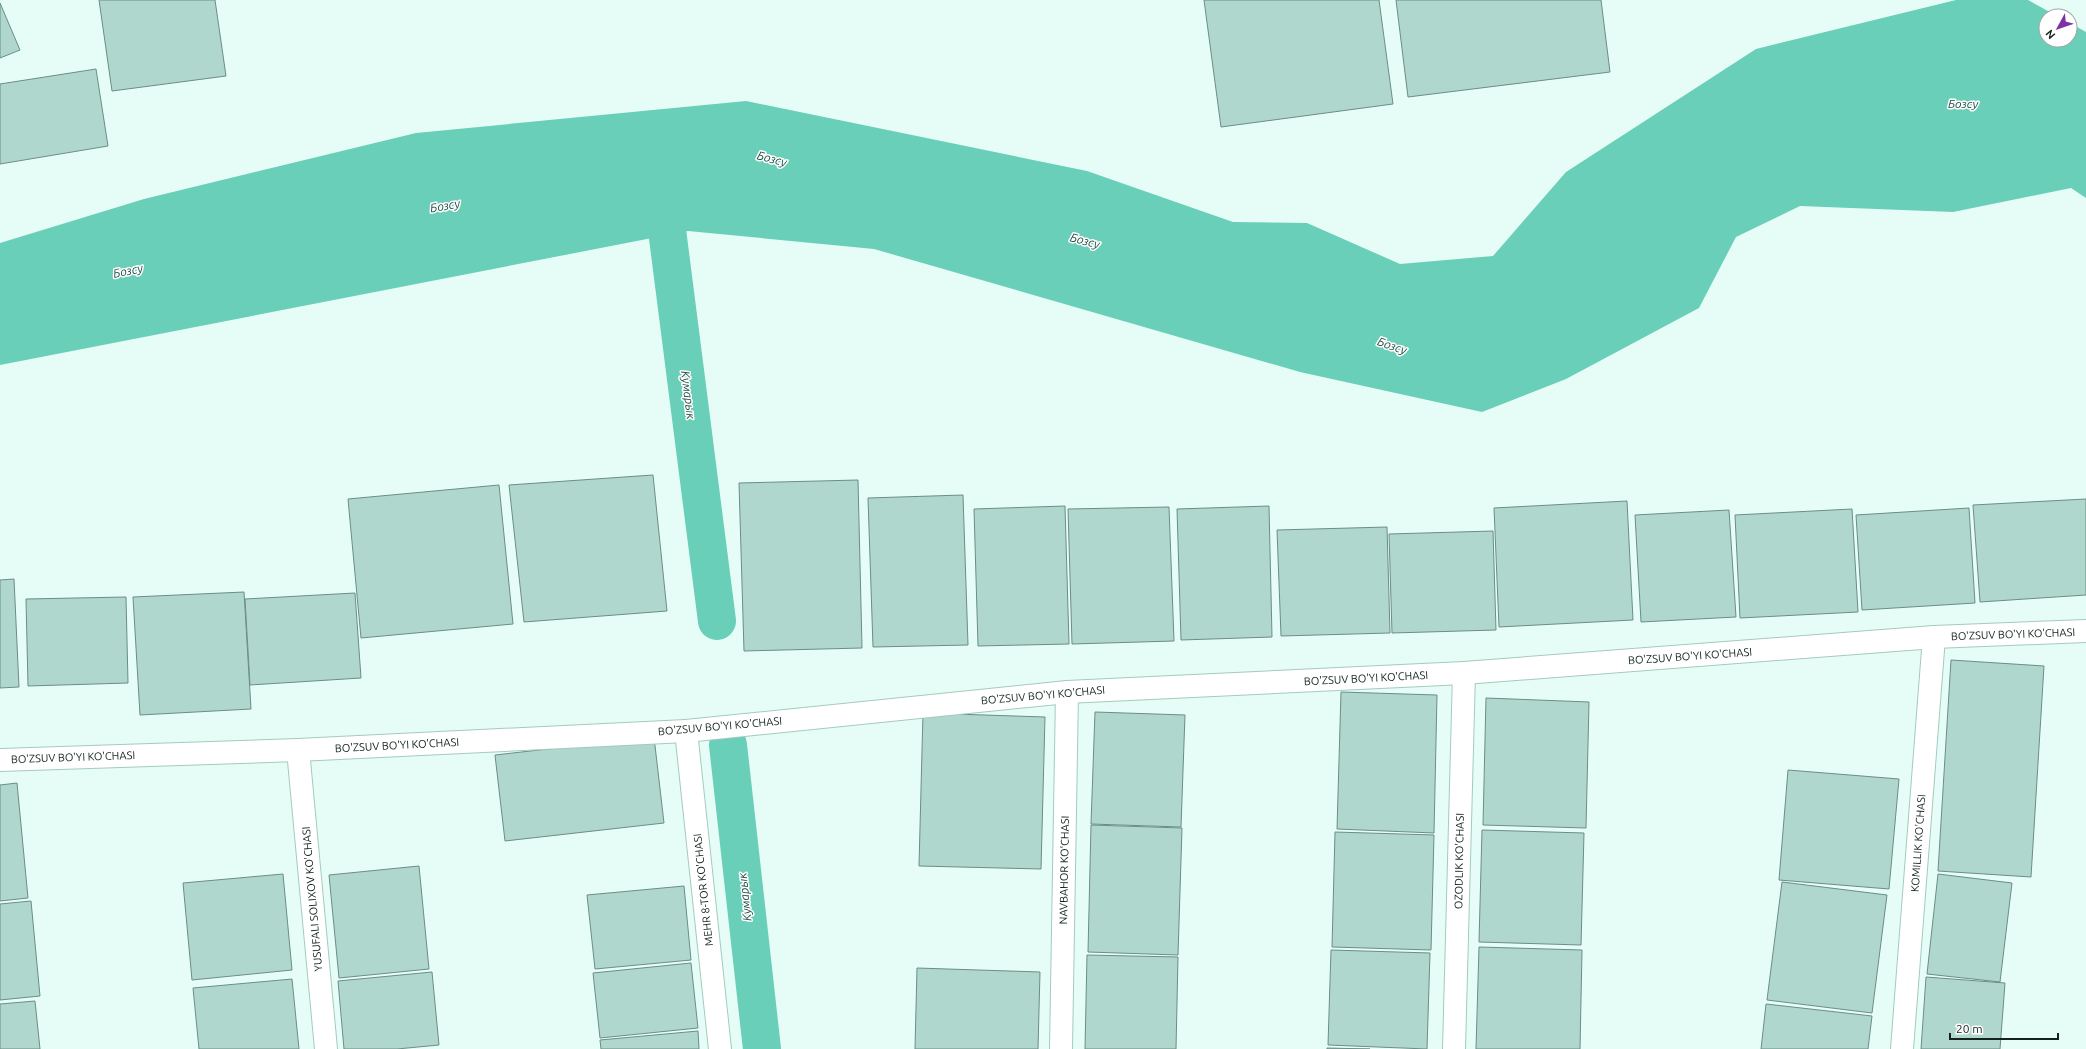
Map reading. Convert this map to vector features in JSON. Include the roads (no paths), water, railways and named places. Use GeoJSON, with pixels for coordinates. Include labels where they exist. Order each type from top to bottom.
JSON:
{"type":"FeatureCollection","features":[{"type":"Feature","properties":{"kind":"street","name":"BO'ZSUV BO'YI KO'CHASI"},"geometry":{"type":"LineString","coordinates":[[0,760],[298,750],[686,731],[1067,692],[1464,673],[1934,637],[2086,631]]}},
{"type":"Feature","properties":{"kind":"street","name":"KOMILLIK KO'CHASI"},"geometry":{"type":"LineString","coordinates":[[1902,1049],[1934,637]]}},
{"type":"Feature","properties":{"kind":"street","name":"OZODLIK KO'CHASI"},"geometry":{"type":"LineString","coordinates":[[1454,1049],[1464,673]]}},
{"type":"Feature","properties":{"kind":"street","name":"NAVBAHOR KO'CHASI"},"geometry":{"type":"LineString","coordinates":[[1061,1049],[1067,692]]}},
{"type":"Feature","properties":{"kind":"street","name":"MEHR 8-TOR KO'CHASI"},"geometry":{"type":"LineString","coordinates":[[686,731],[720,1049]]}},
{"type":"Feature","properties":{"kind":"street","name":"YUSUFALI SOLIXOV KO'CHASI"},"geometry":{"type":"LineString","coordinates":[[298,750],[326,1049]]}},
{"type":"Feature","properties":{"kind":"water","name":"Бозсу"},"geometry":{"type":"Polygon","coordinates":[[[1956,0],[2028,0],[2042,8],[2038,8],[2038,48],[2078,48],[2078,28],[2086,32],[2086,198],[2071,188],[1953,212],[1800,206],[1736,237],[1699,308],[1566,379],[1482,412],[1300,372],[874,249],[688,231],[0,365],[0,243],[144,199],[416,133],[746,101],[1087,171],[1233,222],[1307,223],[1400,264],[1493,256],[1566,172],[1756,49],[1956,0]]]}},
{"type":"Feature","properties":{"kind":"waterway","name":"Кумарык"},"geometry":{"type":"LineString","coordinates":[[661,183],[717,621]]}},
{"type":"Feature","properties":{"kind":"waterway","name":"Кумарык"},"geometry":{"type":"LineString","coordinates":[[728,745],[762,1049]]}}]}
